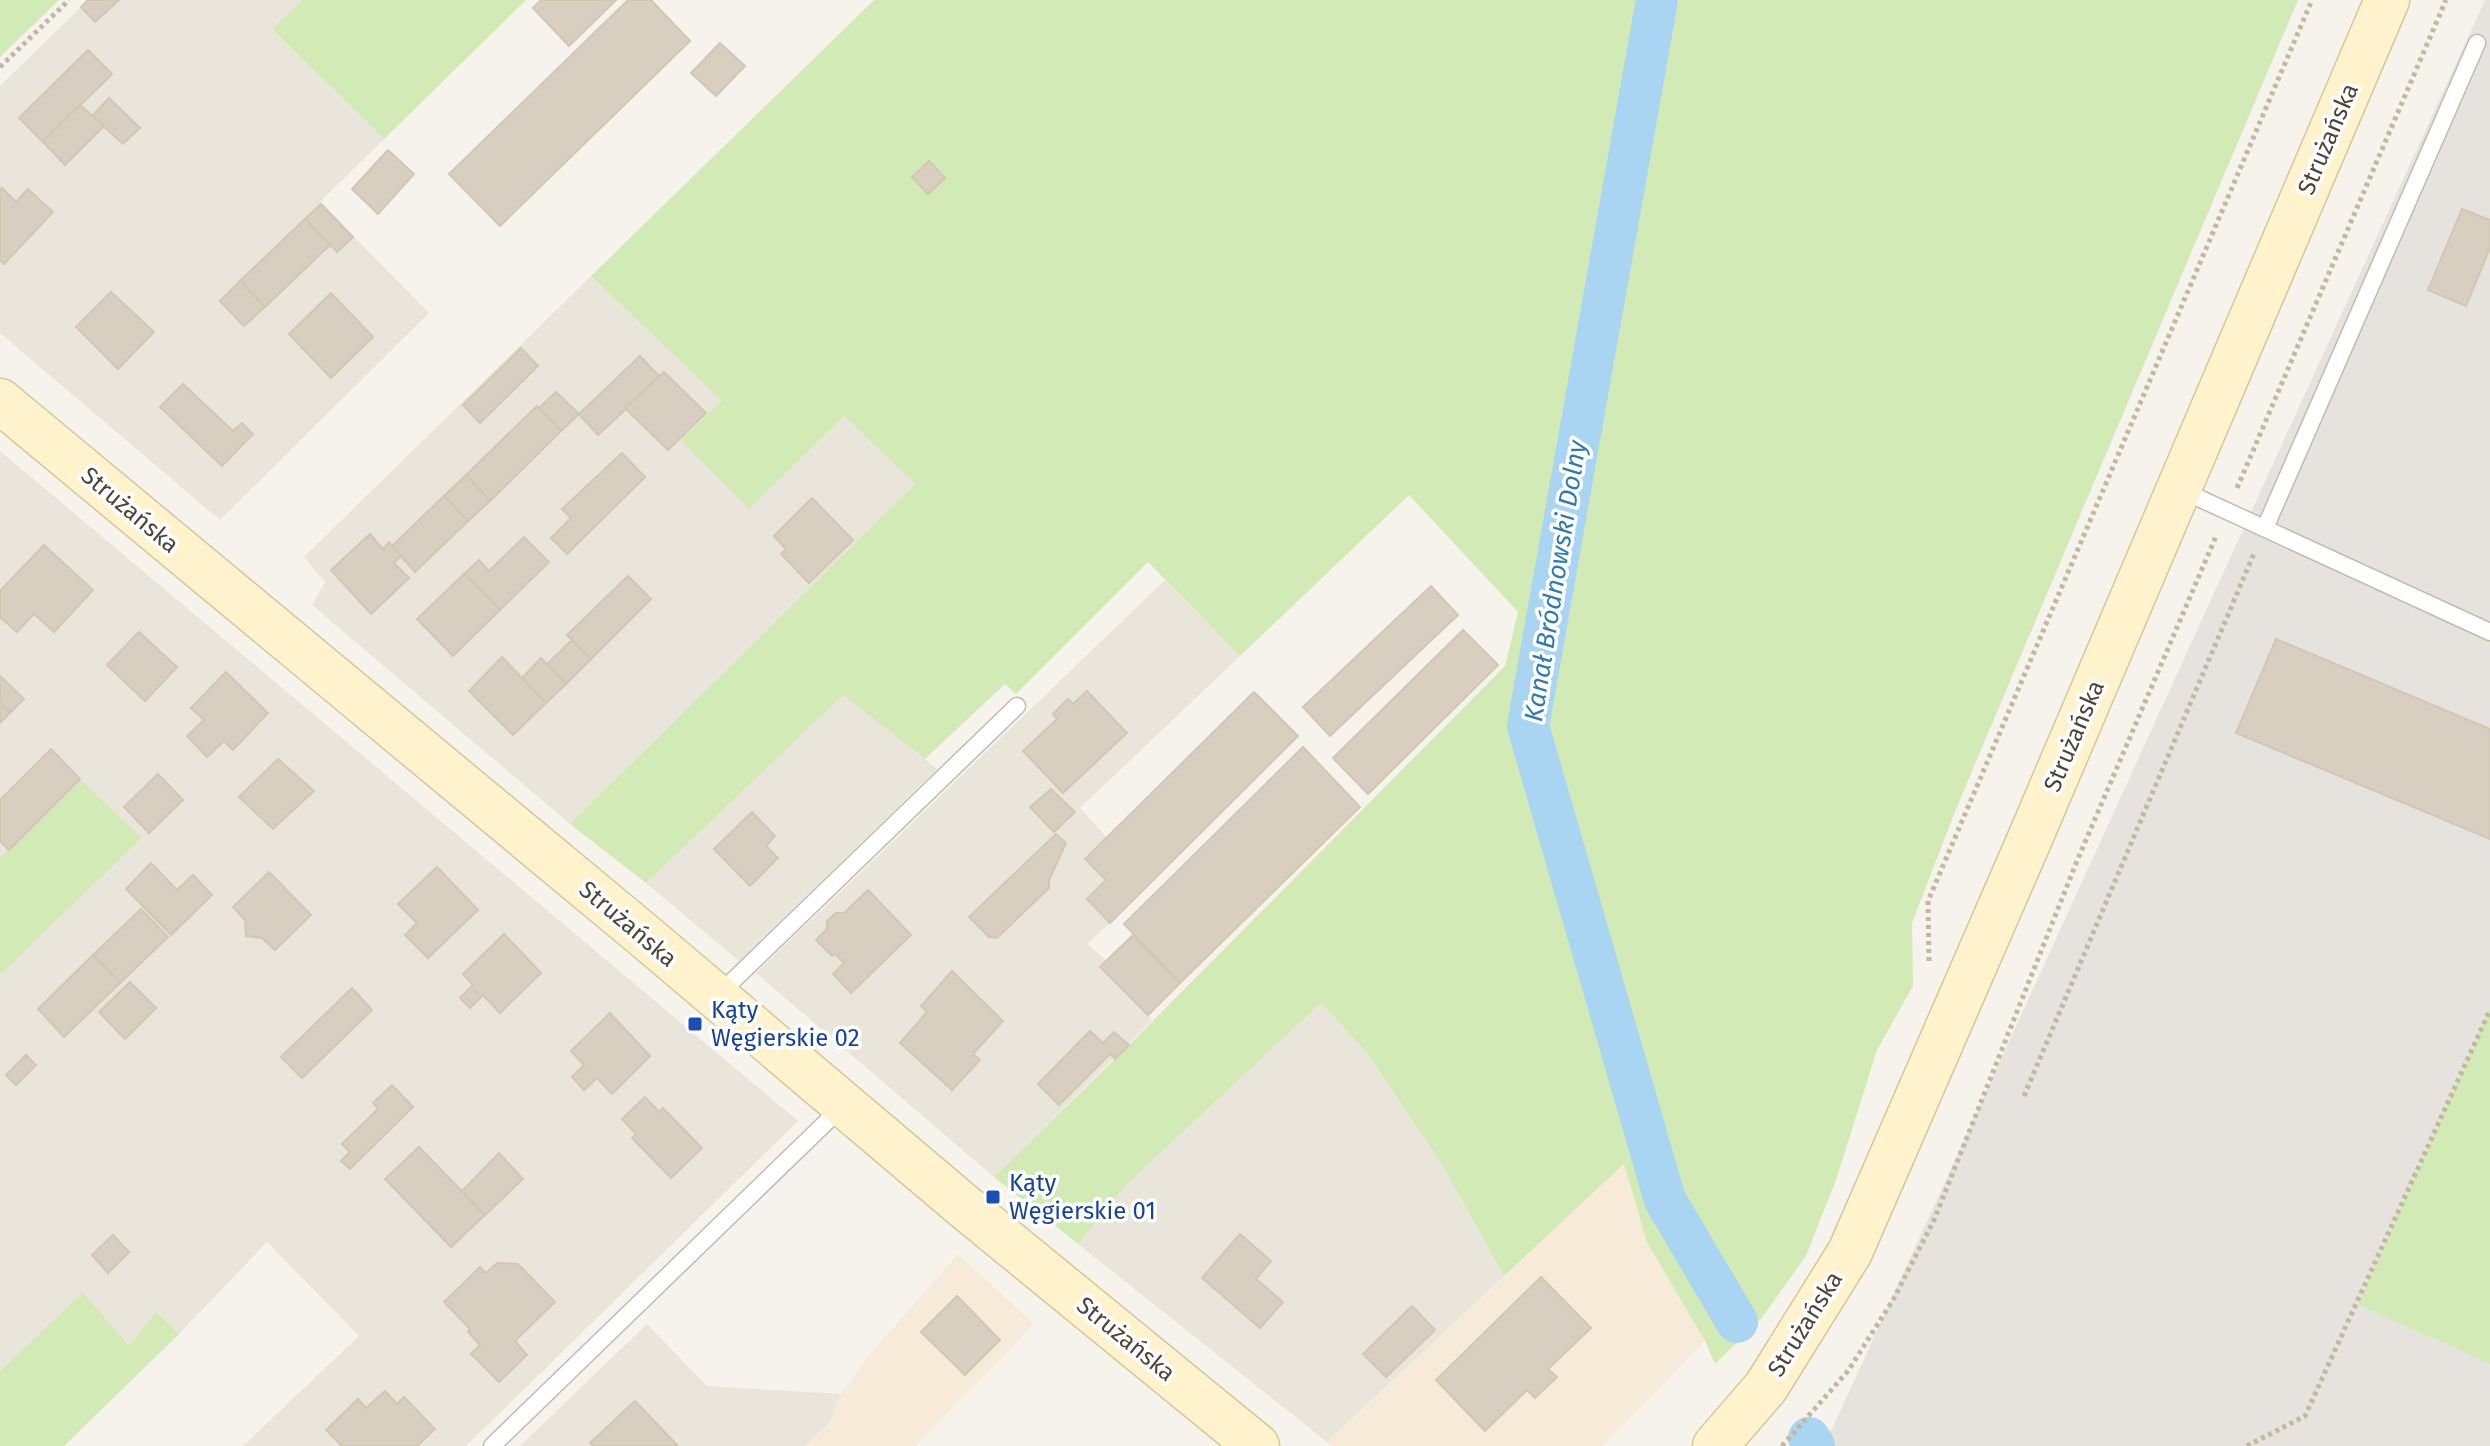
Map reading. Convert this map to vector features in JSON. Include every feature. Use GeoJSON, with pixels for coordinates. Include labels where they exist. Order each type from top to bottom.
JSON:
{"type":"FeatureCollection","features":[{"type":"Feature","properties":{"kind":"main road","name":"Strużańska"},"geometry":{"type":"LineString","coordinates":[[1715,1446],[1766,1387],[1850,1252],[2387,0]]}},
{"type":"Feature","properties":{"kind":"main road","name":"Strużańska"},"geometry":{"type":"LineString","coordinates":[[0,401],[1257,1446]]}},
{"type":"Feature","properties":{"kind":"lane"},"geometry":{"type":"LineString","coordinates":[[2265,528],[2477,43]]}},
{"type":"Feature","properties":{"kind":"lane"},"geometry":{"type":"LineString","coordinates":[[2178,489],[2490,632]]}},
{"type":"Feature","properties":{"kind":"lane"},"geometry":{"type":"LineString","coordinates":[[716,997],[1017,706]]}},
{"type":"Feature","properties":{"kind":"lane"},"geometry":{"type":"LineString","coordinates":[[492,1446],[844,1105]]}},
{"type":"Feature","properties":{"kind":"path"},"geometry":{"type":"LineString","coordinates":[[0,67],[69,0]]}},
{"type":"Feature","properties":{"kind":"path"},"geometry":{"type":"LineString","coordinates":[[1929,972],[1928,901],[2312,0]]}},
{"type":"Feature","properties":{"kind":"path"},"geometry":{"type":"LineString","coordinates":[[1782,1446],[1848,1371],[1893,1300],[1934,1220],[2077,861],[2446,0]]}},
{"type":"Feature","properties":{"kind":"path"},"geometry":{"type":"LineString","coordinates":[[2024,1096],[2265,528]]}},
{"type":"Feature","properties":{"kind":"path"},"geometry":{"type":"LineString","coordinates":[[2247,1446],[2305,1416],[2490,1010]]}},
{"type":"Feature","properties":{"kind":"shaded area"},"geometry":{"type":"Polygon","coordinates":[[[88,0],[302,0],[272,29],[384,139],[320,202],[429,313],[220,520],[0,333],[0,86],[88,0]]]}},
{"type":"Feature","properties":{"kind":"shaded area"},"geometry":{"type":"Polygon","coordinates":[[[2485,0],[2490,0],[2490,1008],[2358,1305],[2490,1364],[2490,1446],[1815,1446],[1832,1429],[2485,0]]]}},
{"type":"Feature","properties":{"kind":"shaded area"},"geometry":{"type":"Polygon","coordinates":[[[591,276],[722,401],[749,508],[844,416],[915,484],[570,824],[312,605],[325,582],[304,557],[591,276]]]}},
{"type":"Feature","properties":{"kind":"shaded area"},"geometry":{"type":"Polygon","coordinates":[[[0,451],[798,1121],[466,1446],[243,1446],[359,1336],[267,1242],[179,1334],[156,1313],[129,1346],[83,1292],[0,1371],[0,975],[142,838],[80,779],[0,858],[0,451]]]}},
{"type":"Feature","properties":{"kind":"shaded area"},"geometry":{"type":"Polygon","coordinates":[[[1165,580],[1240,656],[1080,808],[1107,838],[1106,880],[1087,900],[1110,923],[1087,944],[1107,961],[1100,968],[1152,1020],[994,1177],[756,973],[1165,580]]]}},
{"type":"Feature","properties":{"kind":"shaded area"},"geometry":{"type":"Polygon","coordinates":[[[843,694],[937,769],[739,961],[646,883],[843,694]]]}},
{"type":"Feature","properties":{"kind":"shaded area"},"geometry":{"type":"Polygon","coordinates":[[[1321,1003],[1367,1053],[1440,1161],[1504,1276],[1327,1442],[1078,1244],[1125,1186],[1321,1003]]]}},
{"type":"Feature","properties":{"kind":"shaded area"},"geometry":{"type":"Polygon","coordinates":[[[1624,1164],[1647,1242],[1705,1341],[1602,1446],[1332,1446],[1327,1442],[1624,1164]]]}},
{"type":"Feature","properties":{"kind":"shaded area"},"geometry":{"type":"Polygon","coordinates":[[[958,1254],[1034,1324],[915,1446],[805,1446],[830,1422],[841,1394],[873,1351],[958,1254]]]}},
{"type":"Feature","properties":{"kind":"shaded area"},"geometry":{"type":"Polygon","coordinates":[[[647,1324],[707,1386],[841,1394],[830,1422],[805,1446],[520,1446],[647,1324]]]}},
{"type":"Feature","properties":{"kind":"green space"},"geometry":{"type":"Polygon","coordinates":[[[0,0],[59,0],[0,57],[0,0]]]}},
{"type":"Feature","properties":{"kind":"green space"},"geometry":{"type":"Polygon","coordinates":[[[302,0],[526,0],[384,139],[272,29],[302,0]]]}},
{"type":"Feature","properties":{"kind":"green space"},"geometry":{"type":"Polygon","coordinates":[[[874,0],[2298,0],[1956,809],[1912,923],[1913,986],[1877,1050],[1836,1180],[1806,1256],[1761,1319],[1715,1364],[1705,1341],[1647,1242],[1624,1164],[1504,1276],[1440,1161],[1367,1053],[1321,1003],[1125,1186],[1078,1244],[994,1177],[1505,666],[1518,612],[1409,495],[1240,656],[1148,562],[1016,694],[1005,684],[925,759],[843,695],[646,883],[570,824],[915,484],[844,416],[749,509],[681,440],[722,401],[591,276],[874,0]]]}},
{"type":"Feature","properties":{"kind":"green space"},"geometry":{"type":"Polygon","coordinates":[[[80,779],[142,838],[0,975],[0,858],[80,779]]]}},
{"type":"Feature","properties":{"kind":"green space"},"geometry":{"type":"Polygon","coordinates":[[[2490,1008],[2490,1364],[2358,1305],[2490,1008]]]}},
{"type":"Feature","properties":{"kind":"green space"},"geometry":{"type":"Polygon","coordinates":[[[83,1292],[129,1346],[156,1312],[179,1334],[64,1446],[0,1446],[0,1371],[83,1292]]]}},
{"type":"Feature","properties":{"kind":"building"},"geometry":{"type":"Polygon","coordinates":[[[88,0],[119,0],[95,22],[81,7],[88,0]]]}},
{"type":"Feature","properties":{"kind":"building"},"geometry":{"type":"Polygon","coordinates":[[[541,0],[616,0],[569,46],[533,8],[541,0]]]}},
{"type":"Feature","properties":{"kind":"building"},"geometry":{"type":"Polygon","coordinates":[[[628,0],[651,0],[690,41],[500,226],[449,174],[628,0]]]}},
{"type":"Feature","properties":{"kind":"building"},"geometry":{"type":"Polygon","coordinates":[[[720,43],[745,66],[716,96],[691,73],[720,43]]]}},
{"type":"Feature","properties":{"kind":"building"},"geometry":{"type":"Polygon","coordinates":[[[88,50],[112,74],[43,142],[19,118],[88,50]]]}},
{"type":"Feature","properties":{"kind":"building"},"geometry":{"type":"Polygon","coordinates":[[[109,98],[140,128],[123,144],[92,116],[109,98]]]}},
{"type":"Feature","properties":{"kind":"building"},"geometry":{"type":"Polygon","coordinates":[[[80,105],[104,126],[65,165],[43,142],[80,105]]]}},
{"type":"Feature","properties":{"kind":"building"},"geometry":{"type":"Polygon","coordinates":[[[388,150],[414,174],[378,214],[352,189],[388,150]]]}},
{"type":"Feature","properties":{"kind":"building"},"geometry":{"type":"Polygon","coordinates":[[[929,161],[945,178],[928,194],[912,177],[929,161]]]}},
{"type":"Feature","properties":{"kind":"building"},"geometry":{"type":"Polygon","coordinates":[[[2,188],[16,202],[28,189],[53,212],[4,264],[0,260],[2,188]]]}},
{"type":"Feature","properties":{"kind":"building"},"geometry":{"type":"Polygon","coordinates":[[[321,204],[353,237],[337,252],[305,219],[321,204]]]}},
{"type":"Feature","properties":{"kind":"building"},"geometry":{"type":"Polygon","coordinates":[[[2462,209],[2490,220],[2490,248],[2466,306],[2428,290],[2462,209]]]}},
{"type":"Feature","properties":{"kind":"building"},"geometry":{"type":"Polygon","coordinates":[[[305,219],[330,245],[265,307],[240,281],[305,219]]]}},
{"type":"Feature","properties":{"kind":"building"},"geometry":{"type":"Polygon","coordinates":[[[240,281],[265,307],[244,326],[220,301],[240,281]]]}},
{"type":"Feature","properties":{"kind":"building"},"geometry":{"type":"Polygon","coordinates":[[[111,292],[154,332],[118,369],[76,327],[111,292]]]}},
{"type":"Feature","properties":{"kind":"building"},"geometry":{"type":"Polygon","coordinates":[[[331,293],[373,337],[331,378],[289,334],[331,293]]]}},
{"type":"Feature","properties":{"kind":"building"},"geometry":{"type":"Polygon","coordinates":[[[521,348],[538,366],[480,423],[463,405],[521,348]]]}},
{"type":"Feature","properties":{"kind":"building"},"geometry":{"type":"Polygon","coordinates":[[[640,356],[660,377],[598,435],[579,414],[640,356]]]}},
{"type":"Feature","properties":{"kind":"building"},"geometry":{"type":"Polygon","coordinates":[[[664,372],[706,413],[668,450],[625,408],[664,372]]]}},
{"type":"Feature","properties":{"kind":"building"},"geometry":{"type":"Polygon","coordinates":[[[183,384],[233,431],[242,423],[253,434],[222,466],[160,407],[183,384]]]}},
{"type":"Feature","properties":{"kind":"building"},"geometry":{"type":"Polygon","coordinates":[[[556,392],[579,414],[561,431],[539,408],[556,392]]]}},
{"type":"Feature","properties":{"kind":"building"},"geometry":{"type":"Polygon","coordinates":[[[537,406],[561,431],[490,501],[466,475],[537,406]]]}},
{"type":"Feature","properties":{"kind":"building"},"geometry":{"type":"Polygon","coordinates":[[[622,453],[645,477],[567,554],[551,538],[571,518],[562,509],[622,453]]]}},
{"type":"Feature","properties":{"kind":"building"},"geometry":{"type":"Polygon","coordinates":[[[466,475],[490,501],[468,521],[444,496],[466,475]]]}},
{"type":"Feature","properties":{"kind":"building"},"geometry":{"type":"Polygon","coordinates":[[[444,496],[468,521],[415,572],[392,546],[444,496]]]}},
{"type":"Feature","properties":{"kind":"building"},"geometry":{"type":"Polygon","coordinates":[[[812,498],[853,540],[809,583],[781,554],[786,549],[774,536],[812,498]]]}},
{"type":"Feature","properties":{"kind":"building"},"geometry":{"type":"Polygon","coordinates":[[[370,534],[383,549],[389,542],[401,556],[394,563],[409,578],[371,614],[331,570],[370,534]]]}},
{"type":"Feature","properties":{"kind":"building"},"geometry":{"type":"Polygon","coordinates":[[[524,537],[549,562],[500,610],[464,574],[479,560],[489,571],[524,537]]]}},
{"type":"Feature","properties":{"kind":"building"},"geometry":{"type":"Polygon","coordinates":[[[44,545],[93,590],[54,632],[34,614],[17,632],[0,617],[0,591],[44,545]]]}},
{"type":"Feature","properties":{"kind":"building"},"geometry":{"type":"Polygon","coordinates":[[[464,574],[500,610],[453,656],[417,619],[464,574]]]}},
{"type":"Feature","properties":{"kind":"building"},"geometry":{"type":"Polygon","coordinates":[[[628,576],[651,599],[591,659],[567,635],[628,576]]]}},
{"type":"Feature","properties":{"kind":"building"},"geometry":{"type":"Polygon","coordinates":[[[1431,586],[1458,615],[1330,736],[1303,707],[1431,586]]]}},
{"type":"Feature","properties":{"kind":"building"},"geometry":{"type":"Polygon","coordinates":[[[1463,630],[1498,665],[1368,794],[1333,758],[1463,630]]]}},
{"type":"Feature","properties":{"kind":"building"},"geometry":{"type":"Polygon","coordinates":[[[139,632],[177,667],[145,701],[107,665],[139,632]]]}},
{"type":"Feature","properties":{"kind":"building"},"geometry":{"type":"Polygon","coordinates":[[[2276,639],[2490,729],[2490,839],[2236,733],[2276,639]]]}},
{"type":"Feature","properties":{"kind":"building"},"geometry":{"type":"Polygon","coordinates":[[[572,640],[591,659],[566,684],[547,664],[572,640]]]}},
{"type":"Feature","properties":{"kind":"building"},"geometry":{"type":"Polygon","coordinates":[[[502,657],[546,703],[513,735],[469,691],[502,657]]]}},
{"type":"Feature","properties":{"kind":"building"},"geometry":{"type":"Polygon","coordinates":[[[541,658],[566,684],[546,703],[522,678],[541,658]]]}},
{"type":"Feature","properties":{"kind":"building"},"geometry":{"type":"Polygon","coordinates":[[[226,672],[268,713],[233,750],[224,741],[207,757],[187,736],[204,720],[191,708],[226,672]]]}},
{"type":"Feature","properties":{"kind":"building"},"geometry":{"type":"Polygon","coordinates":[[[0,676],[24,699],[10,713],[0,703],[0,676]]]}},
{"type":"Feature","properties":{"kind":"building"},"geometry":{"type":"Polygon","coordinates":[[[1087,691],[1127,733],[1063,793],[1023,751],[1057,719],[1053,714],[1068,699],[1073,704],[1087,691]]]}},
{"type":"Feature","properties":{"kind":"building"},"geometry":{"type":"Polygon","coordinates":[[[1254,692],[1298,736],[1110,923],[1087,899],[1106,880],[1085,859],[1254,692]]]}},
{"type":"Feature","properties":{"kind":"building"},"geometry":{"type":"Polygon","coordinates":[[[0,703],[10,713],[0,723],[0,703]]]}},
{"type":"Feature","properties":{"kind":"building"},"geometry":{"type":"Polygon","coordinates":[[[1303,747],[1360,807],[1180,983],[1124,924],[1303,747]]]}},
{"type":"Feature","properties":{"kind":"building"},"geometry":{"type":"Polygon","coordinates":[[[51,749],[80,779],[9,850],[0,841],[0,800],[51,749]]]}},
{"type":"Feature","properties":{"kind":"building"},"geometry":{"type":"Polygon","coordinates":[[[278,759],[314,791],[273,829],[239,797],[278,759]]]}},
{"type":"Feature","properties":{"kind":"building"},"geometry":{"type":"Polygon","coordinates":[[[158,774],[183,800],[149,833],[124,807],[158,774]]]}},
{"type":"Feature","properties":{"kind":"building"},"geometry":{"type":"Polygon","coordinates":[[[1051,789],[1075,812],[1054,832],[1030,807],[1051,789]]]}},
{"type":"Feature","properties":{"kind":"building"},"geometry":{"type":"Polygon","coordinates":[[[752,812],[775,836],[766,846],[778,858],[750,886],[714,849],[752,812]]]}},
{"type":"Feature","properties":{"kind":"building"},"geometry":{"type":"Polygon","coordinates":[[[1056,834],[1066,843],[1049,880],[1049,888],[997,938],[989,937],[969,917],[1056,834]]]}},
{"type":"Feature","properties":{"kind":"building"},"geometry":{"type":"Polygon","coordinates":[[[151,863],[177,890],[193,875],[212,895],[171,935],[126,889],[151,863]]]}},
{"type":"Feature","properties":{"kind":"building"},"geometry":{"type":"Polygon","coordinates":[[[437,867],[478,910],[428,958],[405,935],[417,923],[398,904],[437,867]]]}},
{"type":"Feature","properties":{"kind":"building"},"geometry":{"type":"Polygon","coordinates":[[[269,872],[311,915],[275,950],[262,938],[246,936],[245,920],[233,907],[269,872]]]}},
{"type":"Feature","properties":{"kind":"building"},"geometry":{"type":"Polygon","coordinates":[[[868,890],[911,935],[851,993],[833,974],[844,963],[816,940],[827,929],[827,921],[836,913],[844,913],[868,890]]]}},
{"type":"Feature","properties":{"kind":"building"},"geometry":{"type":"Polygon","coordinates":[[[141,909],[168,937],[120,983],[93,955],[141,909]]]}},
{"type":"Feature","properties":{"kind":"building"},"geometry":{"type":"Polygon","coordinates":[[[504,934],[541,973],[500,1013],[483,995],[470,1008],[460,998],[473,985],[463,974],[504,934]]]}},
{"type":"Feature","properties":{"kind":"building"},"geometry":{"type":"Polygon","coordinates":[[[1133,935],[1180,983],[1148,1015],[1100,967],[1133,935]]]}},
{"type":"Feature","properties":{"kind":"building"},"geometry":{"type":"Polygon","coordinates":[[[93,955],[120,983],[64,1037],[38,1009],[93,955]]]}},
{"type":"Feature","properties":{"kind":"building"},"geometry":{"type":"Polygon","coordinates":[[[952,971],[1003,1021],[973,1054],[980,1060],[952,1090],[900,1043],[927,1012],[921,1006],[952,971]]]}},
{"type":"Feature","properties":{"kind":"building"},"geometry":{"type":"Polygon","coordinates":[[[130,982],[156,1008],[125,1039],[99,1012],[130,982]]]}},
{"type":"Feature","properties":{"kind":"building"},"geometry":{"type":"Polygon","coordinates":[[[352,988],[372,1010],[302,1078],[281,1057],[352,988]]]}},
{"type":"Feature","properties":{"kind":"building"},"geometry":{"type":"Polygon","coordinates":[[[610,1013],[650,1056],[612,1094],[597,1078],[584,1090],[572,1077],[584,1065],[571,1051],[610,1013]]]}},
{"type":"Feature","properties":{"kind":"building"},"geometry":{"type":"Polygon","coordinates":[[[1090,1031],[1103,1043],[1114,1032],[1129,1045],[1115,1059],[1110,1054],[1059,1105],[1038,1084],[1090,1031]]]}},
{"type":"Feature","properties":{"kind":"building"},"geometry":{"type":"Polygon","coordinates":[[[26,1055],[36,1065],[16,1085],[6,1075],[26,1055]]]}},
{"type":"Feature","properties":{"kind":"building"},"geometry":{"type":"Polygon","coordinates":[[[392,1085],[413,1107],[350,1169],[341,1161],[350,1152],[342,1144],[378,1109],[373,1103],[392,1085]]]}},
{"type":"Feature","properties":{"kind":"building"},"geometry":{"type":"Polygon","coordinates":[[[645,1097],[659,1112],[663,1108],[702,1148],[671,1178],[632,1138],[636,1134],[622,1119],[645,1097]]]}},
{"type":"Feature","properties":{"kind":"building"},"geometry":{"type":"Polygon","coordinates":[[[419,1147],[485,1215],[451,1247],[385,1179],[419,1147]]]}},
{"type":"Feature","properties":{"kind":"building"},"geometry":{"type":"Polygon","coordinates":[[[499,1153],[523,1179],[485,1215],[462,1191],[499,1153]]]}},
{"type":"Feature","properties":{"kind":"building"},"geometry":{"type":"Polygon","coordinates":[[[1240,1234],[1271,1261],[1256,1279],[1283,1302],[1260,1328],[1202,1278],[1240,1234]]]}},
{"type":"Feature","properties":{"kind":"building"},"geometry":{"type":"Polygon","coordinates":[[[113,1235],[129,1252],[108,1273],[92,1255],[113,1235]]]}},
{"type":"Feature","properties":{"kind":"building"},"geometry":{"type":"Polygon","coordinates":[[[497,1263],[518,1264],[555,1302],[515,1341],[527,1355],[499,1382],[471,1354],[480,1345],[468,1332],[470,1329],[444,1302],[480,1267],[486,1273],[497,1263]]]}},
{"type":"Feature","properties":{"kind":"building"},"geometry":{"type":"Polygon","coordinates":[[[1541,1277],[1591,1328],[1548,1369],[1557,1377],[1535,1398],[1527,1390],[1485,1431],[1436,1380],[1541,1277]]]}},
{"type":"Feature","properties":{"kind":"building"},"geometry":{"type":"Polygon","coordinates":[[[957,1296],[1000,1340],[965,1375],[921,1332],[957,1296]]]}},
{"type":"Feature","properties":{"kind":"building"},"geometry":{"type":"Polygon","coordinates":[[[1412,1306],[1435,1330],[1386,1377],[1363,1354],[1412,1306]]]}},
{"type":"Feature","properties":{"kind":"building"},"geometry":{"type":"Polygon","coordinates":[[[385,1391],[397,1404],[404,1397],[435,1429],[417,1446],[342,1446],[326,1430],[358,1399],[366,1408],[385,1391]]]}},
{"type":"Feature","properties":{"kind":"building"},"geometry":{"type":"Polygon","coordinates":[[[635,1401],[678,1446],[593,1446],[590,1443],[635,1401]]]}},
{"type":"Feature","properties":{"kind":"waterway","name":"Kanał Bródnowski Dolny"},"geometry":{"type":"LineString","coordinates":[[1657,0],[1528,726],[1665,1200],[1737,1322]]}},
{"type":"Feature","properties":{"kind":"waterway","name":"Kanał Bródnowski Dolny"},"geometry":{"type":"LineString","coordinates":[[1809,1438],[1814,1446]]}},
{"type":"Feature","properties":{"kind":"place","name":"Kąty Węgierskie 02"},"geometry":{"type":"Point","coordinates":[695,1024]}},
{"type":"Feature","properties":{"kind":"place","name":"Kąty Węgierskie 01"},"geometry":{"type":"Point","coordinates":[993,1197]}}]}
